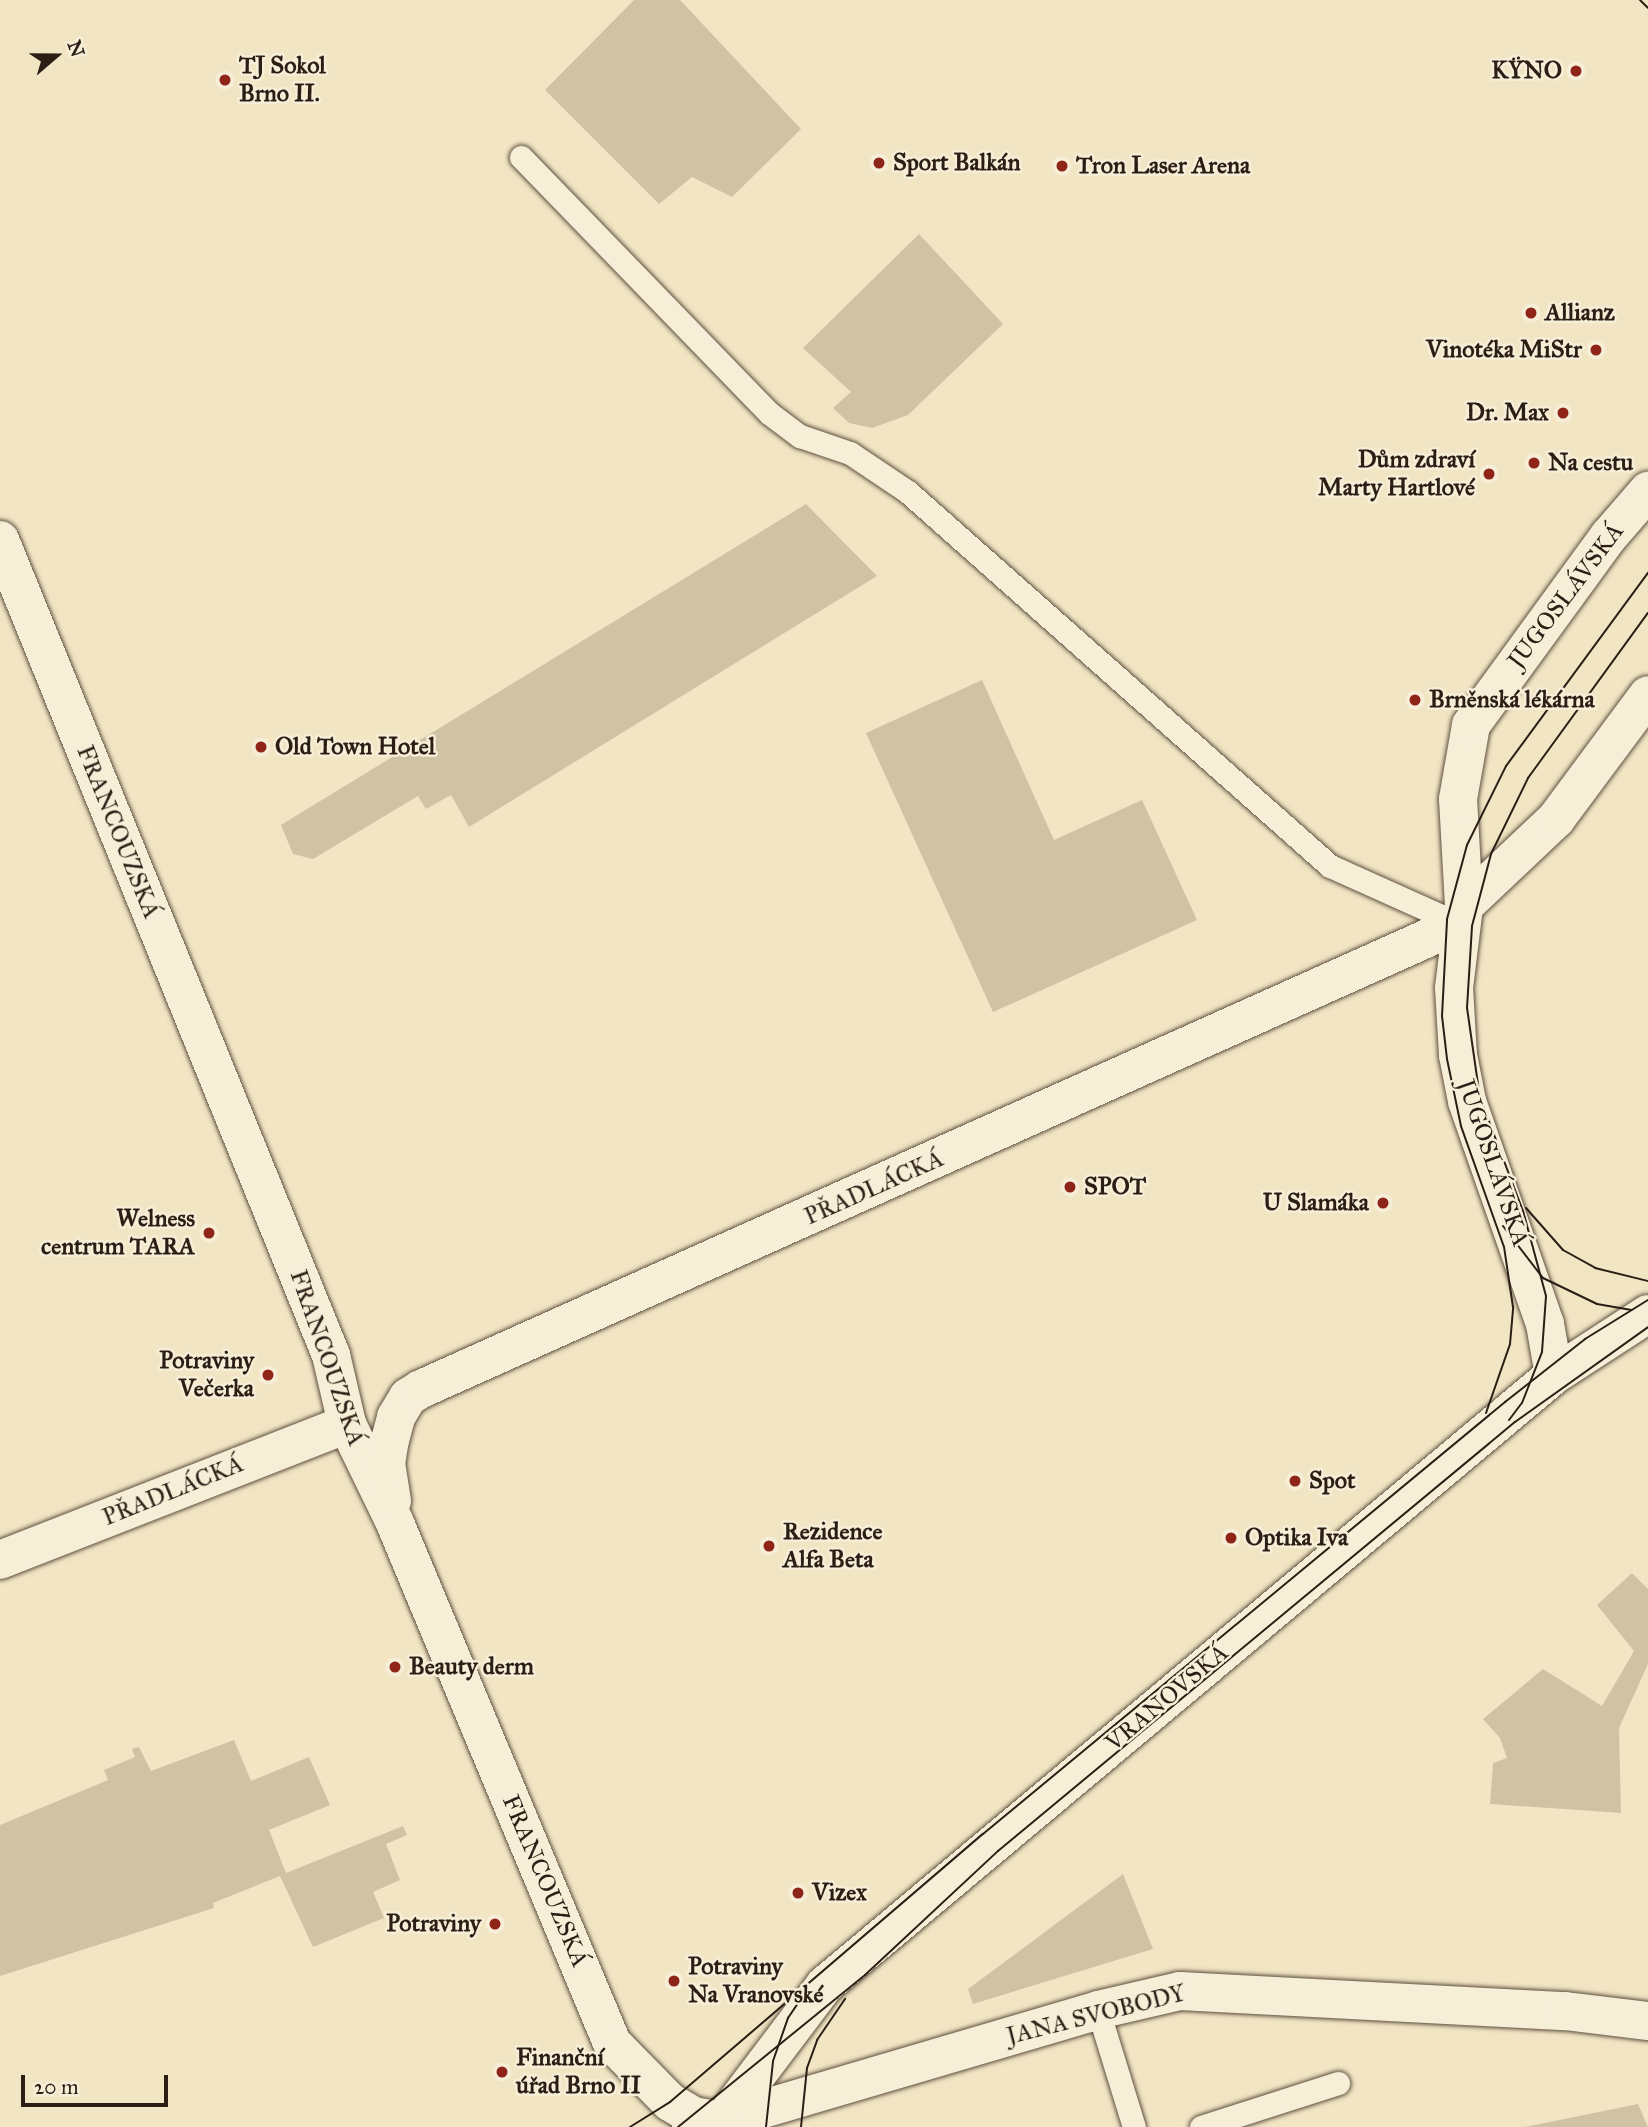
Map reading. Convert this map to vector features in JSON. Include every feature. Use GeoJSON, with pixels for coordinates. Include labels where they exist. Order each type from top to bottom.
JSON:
{"type":"FeatureCollection","features":[{"type":"Feature","properties":{"kind":"street","name":"JUGOSLÁVSKÁ"},"geometry":{"type":"LineString","coordinates":[[1554,1375],[1545,1324],[1525,1259],[1467,1101],[1454,1018],[1461,915],[1458,799],[1471,725],[1609,536],[1648,491]]}},
{"type":"Feature","properties":{"kind":"street","name":"FRANCOUZSKÁ"},"geometry":{"type":"LineString","coordinates":[[0,540],[331,1354],[346,1424],[395,1523],[612,2043],[670,2102],[714,2125]]}},
{"type":"Feature","properties":{"kind":"street"},"geometry":{"type":"LineString","coordinates":[[1461,915],[1556,819],[1648,695]]}},
{"type":"Feature","properties":{"kind":"street","name":"PŘADLÁCKÁ"},"geometry":{"type":"LineString","coordinates":[[395,1523],[386,1464],[390,1440],[402,1407],[421,1389],[1461,915]]}},
{"type":"Feature","properties":{"kind":"street","name":"VRANOVSKÁ"},"geometry":{"type":"LineString","coordinates":[[714,2125],[825,1985],[1554,1375],[1648,1314]]}},
{"type":"Feature","properties":{"kind":"street","name":"PŘADLÁCKÁ"},"geometry":{"type":"LineString","coordinates":[[0,1560],[346,1424]]}},
{"type":"Feature","properties":{"kind":"street","name":"JANA SVOBODY"},"geometry":{"type":"LineString","coordinates":[[714,2125],[1098,2010],[1154,1996],[1207,1990],[1564,2011],[1648,2021]]}},
{"type":"Feature","properties":{"kind":"lane"},"geometry":{"type":"LineString","coordinates":[[521,157],[769,413],[800,436],[850,453],[908,492],[1330,866],[1461,915]]}},
{"type":"Feature","properties":{"kind":"lane"},"geometry":{"type":"LineString","coordinates":[[1098,2010],[1134,2127]]}},
{"type":"Feature","properties":{"kind":"lane"},"geometry":{"type":"LineString","coordinates":[[1201,2127],[1338,2083]]}},
{"type":"Feature","properties":{"kind":"shaded area"},"geometry":{"type":"Polygon","coordinates":[[[634,0],[680,0],[801,129],[732,197],[692,177],[659,204],[545,90],[634,0]]]}},
{"type":"Feature","properties":{"kind":"shaded area"},"geometry":{"type":"Polygon","coordinates":[[[919,234],[1003,324],[908,415],[872,428],[849,423],[833,408],[851,392],[803,348],[919,234]]]}},
{"type":"Feature","properties":{"kind":"shaded area"},"geometry":{"type":"Polygon","coordinates":[[[806,504],[877,576],[469,827],[451,795],[426,809],[418,796],[313,859],[293,854],[281,825],[806,504]]]}},
{"type":"Feature","properties":{"kind":"shaded area"},"geometry":{"type":"Polygon","coordinates":[[[982,680],[1054,840],[1142,800],[1197,920],[993,1012],[866,733],[982,680]]]}},
{"type":"Feature","properties":{"kind":"shaded area"},"geometry":{"type":"Polygon","coordinates":[[[1632,1573],[1648,1589],[1648,1664],[1619,1728],[1621,1813],[1490,1804],[1493,1763],[1507,1758],[1500,1738],[1483,1719],[1543,1669],[1602,1706],[1634,1651],[1597,1605],[1632,1573]]]}},
{"type":"Feature","properties":{"kind":"shaded area"},"geometry":{"type":"Polygon","coordinates":[[[234,1740],[251,1781],[309,1757],[330,1805],[269,1830],[286,1873],[403,1826],[407,1835],[386,1844],[400,1880],[373,1892],[384,1918],[313,1947],[280,1876],[213,1903],[214,1908],[0,1976],[0,1825],[108,1780],[104,1770],[135,1757],[132,1749],[139,1747],[151,1771],[234,1740]]]}},
{"type":"Feature","properties":{"kind":"shaded area"},"geometry":{"type":"Polygon","coordinates":[[[1123,1874],[1153,1949],[973,2004],[968,1989],[1123,1874]]]}},
{"type":"Feature","properties":{"kind":"shaded area"},"geometry":{"type":"Polygon","coordinates":[[[1638,2104],[1648,2127],[1525,2127],[1638,2104]]]}},
{"type":"Feature","properties":{"kind":"tram line"},"geometry":{"type":"LineString","coordinates":[[1640,0],[1648,8]]}},
{"type":"Feature","properties":{"kind":"tram line"},"geometry":{"type":"LineString","coordinates":[[1486,1413],[1510,1344],[1513,1307],[1504,1247],[1461,1126],[1447,1059],[1442,1016],[1447,919],[1467,845],[1506,766],[1648,573]]}},
{"type":"Feature","properties":{"kind":"tram line"},"geometry":{"type":"LineString","coordinates":[[1509,1420],[1522,1403],[1542,1352],[1546,1296],[1523,1211],[1480,1098],[1467,1008],[1472,926],[1491,854],[1528,778],[1648,613]]}},
{"type":"Feature","properties":{"kind":"tram line"},"geometry":{"type":"LineString","coordinates":[[1526,1208],[1563,1250],[1595,1268],[1648,1281]]}},
{"type":"Feature","properties":{"kind":"tram line"},"geometry":{"type":"LineString","coordinates":[[1503,1226],[1543,1278],[1597,1304],[1631,1310]]}},
{"type":"Feature","properties":{"kind":"tram line"},"geometry":{"type":"LineString","coordinates":[[630,2127],[670,2102],[983,1834],[1505,1402],[1585,1339],[1648,1300]]}},
{"type":"Feature","properties":{"kind":"tram line"},"geometry":{"type":"LineString","coordinates":[[678,2127],[865,1975],[998,1851],[1515,1422],[1648,1327]]}},
{"type":"Feature","properties":{"kind":"tram line"},"geometry":{"type":"LineString","coordinates":[[766,2127],[773,2061],[788,2018],[805,1993]]}},
{"type":"Feature","properties":{"kind":"tram line"},"geometry":{"type":"LineString","coordinates":[[801,2127],[807,2068],[817,2040],[845,1999]]}},
{"type":"Feature","properties":{"kind":"place","name":"KŸNO"},"geometry":{"type":"Point","coordinates":[1576,71]}},
{"type":"Feature","properties":{"kind":"place","name":"TJ Sokol Brno II."},"geometry":{"type":"Point","coordinates":[225,80]}},
{"type":"Feature","properties":{"kind":"place","name":"Sport Balkán"},"geometry":{"type":"Point","coordinates":[879,163]}},
{"type":"Feature","properties":{"kind":"place","name":"Tron Laser Arena"},"geometry":{"type":"Point","coordinates":[1062,166]}},
{"type":"Feature","properties":{"kind":"place","name":"Allianz"},"geometry":{"type":"Point","coordinates":[1531,313]}},
{"type":"Feature","properties":{"kind":"place","name":"Vinotéka MiStr"},"geometry":{"type":"Point","coordinates":[1596,350]}},
{"type":"Feature","properties":{"kind":"place","name":"Dr. Max"},"geometry":{"type":"Point","coordinates":[1563,413]}},
{"type":"Feature","properties":{"kind":"place","name":"Na cestu"},"geometry":{"type":"Point","coordinates":[1534,463]}},
{"type":"Feature","properties":{"kind":"place","name":"Dům zdraví Marty Hartlové"},"geometry":{"type":"Point","coordinates":[1489,474]}},
{"type":"Feature","properties":{"kind":"place","name":"Brněnská lékárna"},"geometry":{"type":"Point","coordinates":[1415,700]}},
{"type":"Feature","properties":{"kind":"place","name":"Old Town Hotel"},"geometry":{"type":"Point","coordinates":[261,747]}},
{"type":"Feature","properties":{"kind":"place","name":"SPOT"},"geometry":{"type":"Point","coordinates":[1070,1187]}},
{"type":"Feature","properties":{"kind":"place","name":"U Slamáka"},"geometry":{"type":"Point","coordinates":[1383,1203]}},
{"type":"Feature","properties":{"kind":"place","name":"Welness centrum TARA"},"geometry":{"type":"Point","coordinates":[209,1233]}},
{"type":"Feature","properties":{"kind":"place","name":"Potraviny Večerka"},"geometry":{"type":"Point","coordinates":[268,1375]}},
{"type":"Feature","properties":{"kind":"place","name":"Spot"},"geometry":{"type":"Point","coordinates":[1295,1481]}},
{"type":"Feature","properties":{"kind":"place","name":"Optika Iva"},"geometry":{"type":"Point","coordinates":[1231,1538]}},
{"type":"Feature","properties":{"kind":"place","name":"Rezidence Alfa Beta"},"geometry":{"type":"Point","coordinates":[769,1546]}},
{"type":"Feature","properties":{"kind":"place","name":"Beauty derm"},"geometry":{"type":"Point","coordinates":[395,1667]}},
{"type":"Feature","properties":{"kind":"place","name":"Vizex"},"geometry":{"type":"Point","coordinates":[798,1893]}},
{"type":"Feature","properties":{"kind":"place","name":"Potraviny"},"geometry":{"type":"Point","coordinates":[495,1924]}},
{"type":"Feature","properties":{"kind":"place","name":"Potraviny Na Vranovské"},"geometry":{"type":"Point","coordinates":[674,1981]}},
{"type":"Feature","properties":{"kind":"place","name":"Finanční úřad Brno II"},"geometry":{"type":"Point","coordinates":[502,2072]}}]}
